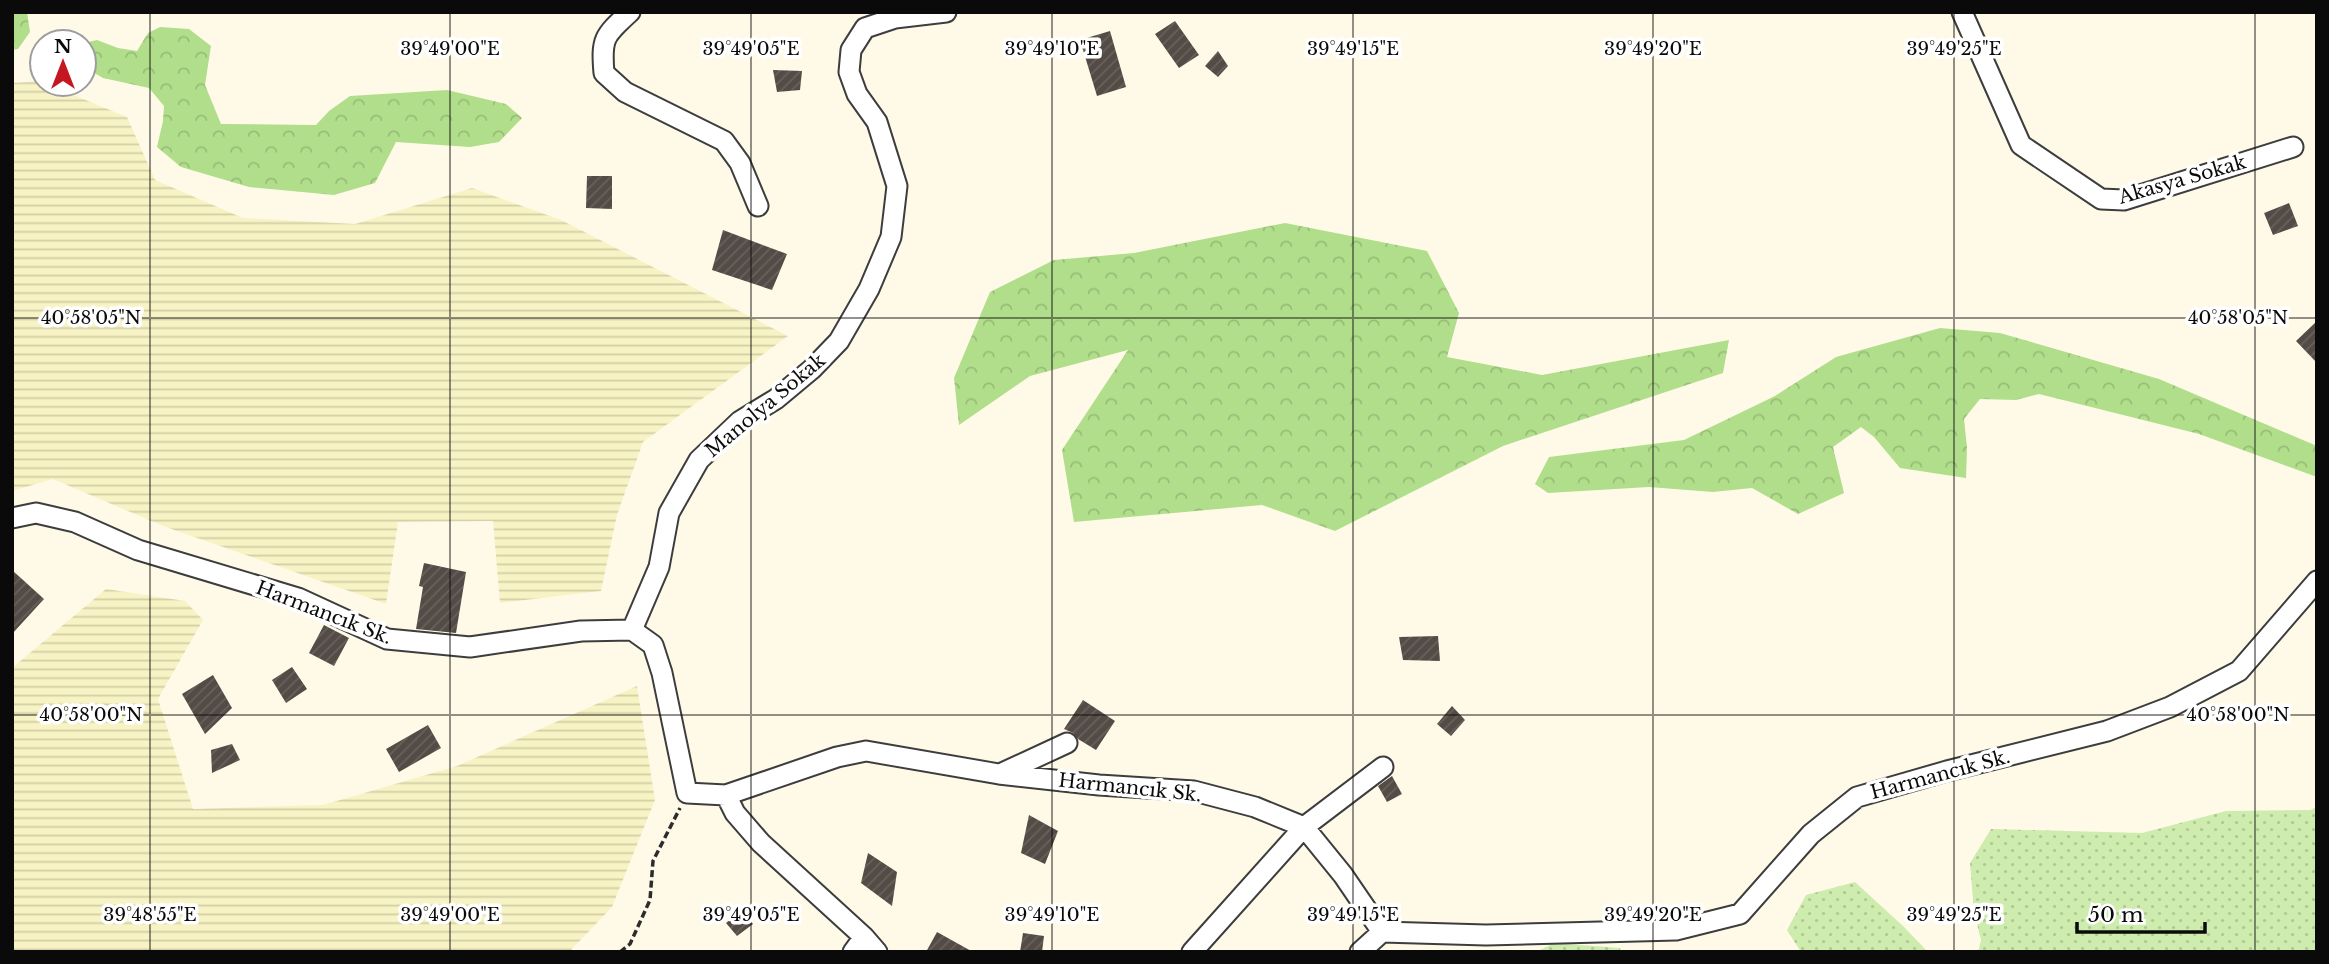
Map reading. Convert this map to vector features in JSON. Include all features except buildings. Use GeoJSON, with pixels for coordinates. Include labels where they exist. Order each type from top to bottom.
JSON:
{"type":"FeatureCollection","features":[{"type":"Feature","properties":{"kind":"street"},"geometry":{"type":"LineString","coordinates":[[630,12],[607,33],[602,50],[604,73],[625,92],[724,141],[740,163],[758,206]]}},
{"type":"Feature","properties":{"kind":"street","name":"Manolya Sokak"},"geometry":{"type":"LineString","coordinates":[[632,630],[659,567],[669,513],[699,460],[740,421],[776,400],[812,369],[838,341],[869,289],[891,237],[897,186],[877,122],[857,94],[849,72],[851,50],[865,28],[895,18],[946,12]]}},
{"type":"Feature","properties":{"kind":"street","name":"Akasya Sokak"},"geometry":{"type":"LineString","coordinates":[[1962,12],[2021,145],[2101,199],[2124,200],[2293,147]]}},
{"type":"Feature","properties":{"kind":"street","name":"Harmancık Sk."},"geometry":{"type":"LineString","coordinates":[[12,518],[36,513],[75,522],[138,550],[298,598],[387,639],[470,648],[581,631],[632,630]]}},
{"type":"Feature","properties":{"kind":"street","name":"Harmancık Sk."},"geometry":{"type":"LineString","coordinates":[[687,793],[726,795],[837,757],[866,751],[999,774],[1098,785],[1194,791],[1255,807],[1304,827],[1343,875],[1382,932],[1486,935],[1676,930],[1740,914],[1811,834],[1857,797],[1947,771],[2107,731],[2170,707],[2239,671],[2317,582]]}},
{"type":"Feature","properties":{"kind":"street"},"geometry":{"type":"LineString","coordinates":[[632,630],[653,645],[662,673],[687,793]]}},
{"type":"Feature","properties":{"kind":"street"},"geometry":{"type":"LineString","coordinates":[[999,774],[1067,743]]}},
{"type":"Feature","properties":{"kind":"street"},"geometry":{"type":"LineString","coordinates":[[1192,952],[1304,827],[1383,767]]}},
{"type":"Feature","properties":{"kind":"street"},"geometry":{"type":"LineString","coordinates":[[726,795],[735,813],[761,843],[864,947]]}},
{"type":"Feature","properties":{"kind":"street"},"geometry":{"type":"LineString","coordinates":[[1360,952],[1382,932]]}},
{"type":"Feature","properties":{"kind":"path"},"geometry":{"type":"LineString","coordinates":[[620,952],[630,944],[650,901],[653,861],[687,793]]}},
{"type":"Feature","properties":{"kind":"shaded area"},"geometry":{"type":"Polygon","coordinates":[[[28,82],[28,98],[81,98],[127,117],[155,180],[243,218],[355,224],[472,188],[561,220],[788,336],[643,442],[617,515],[601,591],[500,603],[493,521],[398,522],[386,604],[163,526],[53,479],[12,491],[12,83],[28,82]]]}},
{"type":"Feature","properties":{"kind":"shaded area"},"geometry":{"type":"Polygon","coordinates":[[[106,589],[185,601],[203,620],[158,699],[193,809],[323,805],[457,766],[637,686],[655,800],[612,907],[569,952],[12,952],[12,668],[106,589]]]}},
{"type":"Feature","properties":{"kind":"green space"},"geometry":{"type":"Polygon","coordinates":[[[12,12],[27,12],[28,35],[18,49],[12,50],[12,12]]]}},
{"type":"Feature","properties":{"kind":"green space"},"geometry":{"type":"Polygon","coordinates":[[[160,27],[189,29],[211,46],[205,85],[221,124],[316,125],[329,111],[350,96],[447,90],[506,104],[522,118],[499,142],[470,147],[396,142],[375,183],[334,195],[249,187],[181,167],[157,147],[164,106],[149,88],[98,75],[98,40],[137,51],[148,33],[160,27]]]}},
{"type":"Feature","properties":{"kind":"green space"},"geometry":{"type":"Polygon","coordinates":[[[1285,223],[1427,251],[1459,313],[1447,357],[1542,375],[1729,340],[1723,373],[1503,446],[1335,531],[1262,505],[1074,522],[1062,450],[1128,350],[1030,376],[959,425],[954,378],[990,292],[1054,260],[1134,253],[1285,223]]]}},
{"type":"Feature","properties":{"kind":"green space"},"geometry":{"type":"Polygon","coordinates":[[[1940,328],[2000,333],[2159,379],[2317,446],[2317,477],[2199,434],[2039,394],[2016,400],[1980,399],[1964,419],[1966,478],[1900,468],[1874,437],[1861,427],[1833,447],[1844,493],[1798,514],[1752,488],[1713,492],[1649,487],[1548,493],[1535,484],[1549,457],[1684,440],[1775,396],[1836,357],[1940,328]]]}},
{"type":"Feature","properties":{"kind":"green space"},"geometry":{"type":"Polygon","coordinates":[[[2317,807],[2317,952],[1978,952],[1981,940],[1974,912],[1970,863],[1991,829],[2142,833],[2226,811],[2310,810],[2317,807]]]}},
{"type":"Feature","properties":{"kind":"green space"},"geometry":{"type":"Polygon","coordinates":[[[1855,882],[1928,952],[1801,952],[1787,930],[1806,895],[1855,882]]]}},
{"type":"Feature","properties":{"kind":"green space"},"geometry":{"type":"Polygon","coordinates":[[[1554,943],[1620,948],[1621,952],[1536,952],[1554,943]]]}}]}
